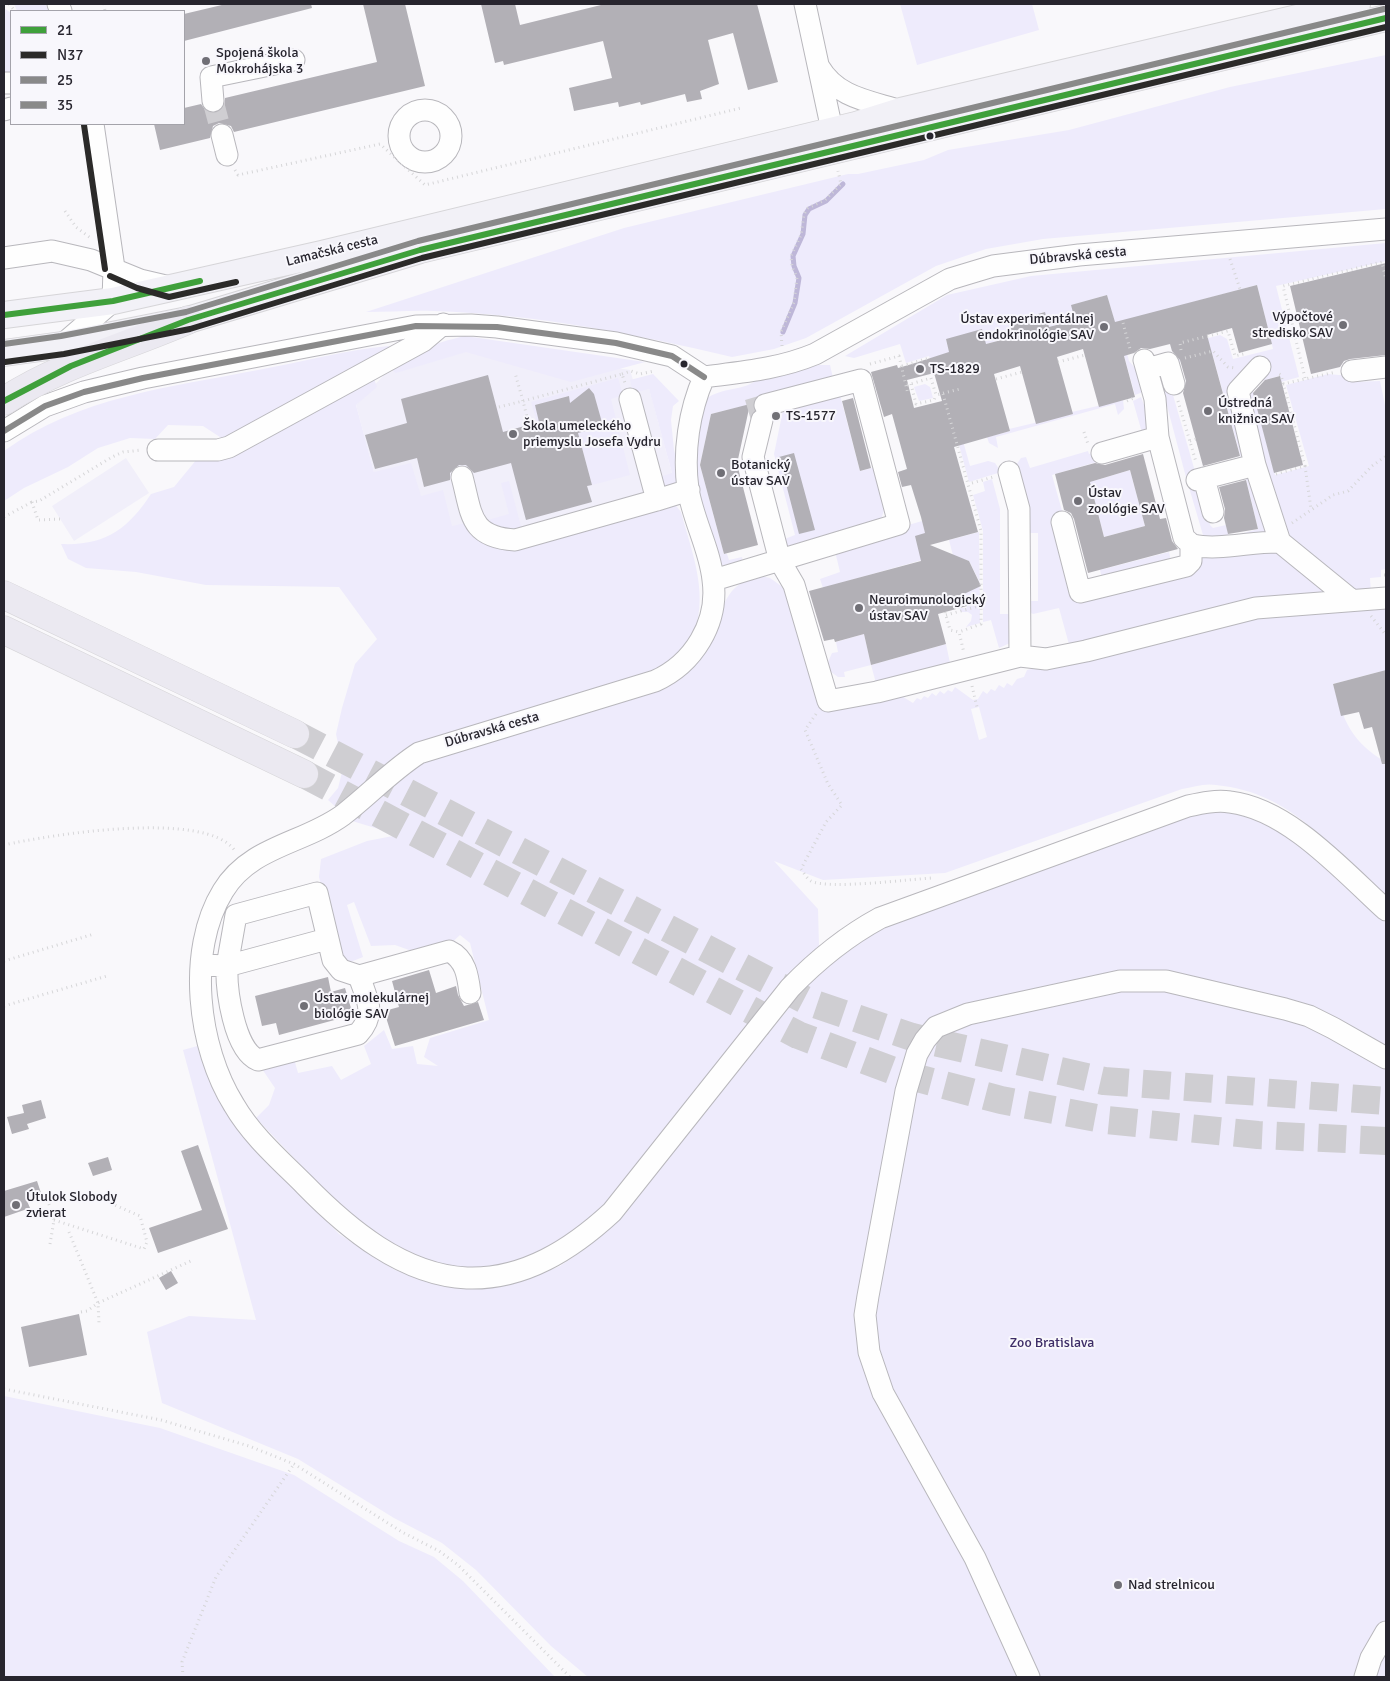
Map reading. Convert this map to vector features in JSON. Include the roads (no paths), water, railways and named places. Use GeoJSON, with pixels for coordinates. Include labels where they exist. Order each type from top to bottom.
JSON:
{"type":"FeatureCollection","features":[{"type":"Feature","properties":{"kind":"highway"},"geometry":{"type":"LineString","coordinates":[[4,401],[94,355],[154,335],[188,320]]}},
{"type":"Feature","properties":{"kind":"highway"},"geometry":{"type":"LineString","coordinates":[[4,595],[295,734]]}},
{"type":"Feature","properties":{"kind":"highway"},"geometry":{"type":"LineString","coordinates":[[4,630],[304,774]]}},
{"type":"Feature","properties":{"kind":"main road","name":"Lamačská cesta"},"geometry":{"type":"LineString","coordinates":[[4,353],[62,345],[188,320],[420,250],[840,139],[901,111],[1357,4]]}},
{"type":"Feature","properties":{"kind":"main road","name":"Lamačská cesta"},"geometry":{"type":"LineString","coordinates":[[4,316],[113,301],[1386,18]]}},
{"type":"Feature","properties":{"kind":"street"},"geometry":{"type":"LineString","coordinates":[[805,4],[819,67],[840,139]]}},
{"type":"Feature","properties":{"kind":"street"},"geometry":{"type":"LineString","coordinates":[[213,101],[211,77],[294,60]]}},
{"type":"Feature","properties":{"kind":"street"},"geometry":{"type":"LineString","coordinates":[[819,67],[825,76],[844,93],[901,111]]}},
{"type":"Feature","properties":{"kind":"street"},"geometry":{"type":"LineString","coordinates":[[62,345],[113,301],[114,268],[93,125]]}},
{"type":"Feature","properties":{"kind":"street","name":"Dúbravská cesta"},"geometry":{"type":"LineString","coordinates":[[1386,229],[1070,256],[993,266],[950,279],[815,354],[793,363],[769,369],[704,378],[695,398],[686,452],[689,490],[714,580],[712,615],[694,652],[671,674],[655,681],[570,708],[436,746],[419,753],[403,763],[343,814],[327,825],[261,854],[238,871],[222,892],[214,908],[206,936],[202,965],[201,1012],[216,1069],[233,1104],[243,1119],[264,1144],[344,1223],[396,1257],[424,1269],[467,1278],[490,1277],[512,1272],[562,1253],[587,1235],[612,1212],[790,988],[811,966],[837,944],[880,918],[1172,812],[1208,802],[1231,802],[1261,810],[1288,825],[1386,910]]}},
{"type":"Feature","properties":{"kind":"street"},"geometry":{"type":"LineString","coordinates":[[4,258],[52,251],[114,268],[140,280],[170,288]]}},
{"type":"Feature","properties":{"kind":"street"},"geometry":{"type":"LineString","coordinates":[[158,450],[218,450],[229,447],[381,370],[443,324]]}},
{"type":"Feature","properties":{"kind":"street"},"geometry":{"type":"LineString","coordinates":[[4,431],[46,406],[84,392],[143,378],[416,326],[443,324],[497,327],[645,348],[672,356],[704,378]]}},
{"type":"Feature","properties":{"kind":"street"},"geometry":{"type":"LineString","coordinates":[[1174,384],[1175,357],[1145,364],[1155,399],[1158,437],[1184,538],[1191,544],[1214,547],[1259,541],[1280,542]]}},
{"type":"Feature","properties":{"kind":"street"},"geometry":{"type":"LineString","coordinates":[[1257,363],[1238,391],[1255,465],[1280,542],[1350,599]]}},
{"type":"Feature","properties":{"kind":"street"},"geometry":{"type":"LineString","coordinates":[[1352,371],[1386,367]]}},
{"type":"Feature","properties":{"kind":"street"},"geometry":{"type":"LineString","coordinates":[[714,580],[780,561],[899,524],[861,380],[840,385],[763,413],[753,457],[780,561],[794,584],[828,701],[877,692],[1020,656],[1046,659],[1086,651],[1233,612],[1350,599],[1386,598]]}},
{"type":"Feature","properties":{"kind":"street"},"geometry":{"type":"LineString","coordinates":[[630,399],[657,500]]}},
{"type":"Feature","properties":{"kind":"street"},"geometry":{"type":"LineString","coordinates":[[1102,453],[1158,437]]}},
{"type":"Feature","properties":{"kind":"street"},"geometry":{"type":"LineString","coordinates":[[1213,512],[1200,479],[1255,465]]}},
{"type":"Feature","properties":{"kind":"street"},"geometry":{"type":"LineString","coordinates":[[1005,473],[1019,509],[1020,656]]}},
{"type":"Feature","properties":{"kind":"street"},"geometry":{"type":"LineString","coordinates":[[462,477],[474,521],[481,530],[496,539],[515,540],[689,490]]}},
{"type":"Feature","properties":{"kind":"street"},"geometry":{"type":"LineString","coordinates":[[1062,522],[1080,592],[1186,566],[1191,561],[1191,544]]}},
{"type":"Feature","properties":{"kind":"street"},"geometry":{"type":"LineString","coordinates":[[360,976],[370,1008],[368,1023],[358,1034],[258,1060],[252,1057],[242,1045],[226,985],[227,966],[236,915],[317,893],[333,960],[341,970],[360,976],[449,951],[456,954],[467,969],[470,993]]}},
{"type":"Feature","properties":{"kind":"street"},"geometry":{"type":"LineString","coordinates":[[202,965],[227,966],[327,939]]}},
{"type":"Feature","properties":{"kind":"street"},"geometry":{"type":"LineString","coordinates":[[1029,1677],[975,1558],[883,1393],[869,1352],[865,1315],[868,1296],[910,1071],[924,1040],[936,1027],[968,1014],[1091,986],[1141,980],[1166,981],[1301,1014],[1333,1028],[1386,1058]]}},
{"type":"Feature","properties":{"kind":"street"},"geometry":{"type":"LineString","coordinates":[[1365,1677],[1371,1658],[1386,1632]]}},
{"type":"Feature","properties":{"kind":"waterway"},"geometry":{"type":"LineString","coordinates":[[783,332],[795,303],[799,278],[794,266],[793,256],[803,234],[805,215],[809,209],[826,201],[843,184]]}},
{"type":"Feature","properties":{"kind":"tunnel"},"geometry":{"type":"LineString","coordinates":[[213,101],[222,135]]}},
{"type":"Feature","properties":{"kind":"tunnel"},"geometry":{"type":"LineString","coordinates":[[748,410],[765,405]]}},
{"type":"Feature","properties":{"kind":"tunnel"},"geometry":{"type":"LineString","coordinates":[[295,734],[809,1002],[912,1037],[1104,1081],[1386,1101]]}},
{"type":"Feature","properties":{"kind":"tunnel"},"geometry":{"type":"LineString","coordinates":[[304,774],[798,1035],[902,1074],[1001,1100],[1107,1120],[1258,1135],[1386,1141]]}},
{"type":"Feature","properties":{"kind":"place","name":"Spojená škola Mokrohájska 3"},"geometry":{"type":"Point","coordinates":[206,61]}},
{"type":"Feature","properties":{"kind":"place","name":"Výpočtové stredisko SAV"},"geometry":{"type":"Point","coordinates":[1343,325]}},
{"type":"Feature","properties":{"kind":"place","name":"Ústav experimentálnej endokrinológie SAV"},"geometry":{"type":"Point","coordinates":[1104,327]}},
{"type":"Feature","properties":{"kind":"place","name":"TS-1829"},"geometry":{"type":"Point","coordinates":[920,369]}},
{"type":"Feature","properties":{"kind":"place","name":"Ústredná knižnica SAV"},"geometry":{"type":"Point","coordinates":[1208,411]}},
{"type":"Feature","properties":{"kind":"place","name":"TS-1577"},"geometry":{"type":"Point","coordinates":[776,416]}},
{"type":"Feature","properties":{"kind":"place","name":"Škola umeleckého priemyslu Josefa Vydru"},"geometry":{"type":"Point","coordinates":[513,434]}},
{"type":"Feature","properties":{"kind":"place","name":"Botanický ústav SAV"},"geometry":{"type":"Point","coordinates":[721,473]}},
{"type":"Feature","properties":{"kind":"place","name":"Ústav zoológie SAV"},"geometry":{"type":"Point","coordinates":[1078,501]}},
{"type":"Feature","properties":{"kind":"place","name":"Neuroimunologický ústav SAV"},"geometry":{"type":"Point","coordinates":[859,608]}},
{"type":"Feature","properties":{"kind":"place","name":"Ústav molekulárnej biológie SAV"},"geometry":{"type":"Point","coordinates":[304,1006]}},
{"type":"Feature","properties":{"kind":"place","name":"Útulok Slobody zvierat"},"geometry":{"type":"Point","coordinates":[16,1205]}},
{"type":"Feature","properties":{"kind":"place","name":"Nad strelnicou"},"geometry":{"type":"Point","coordinates":[1118,1585]}},
{"type":"Feature","properties":{"kind":"park label","name":"Zoo Bratislava"},"geometry":{"type":"Point","coordinates":[1052,1343]}}]}
